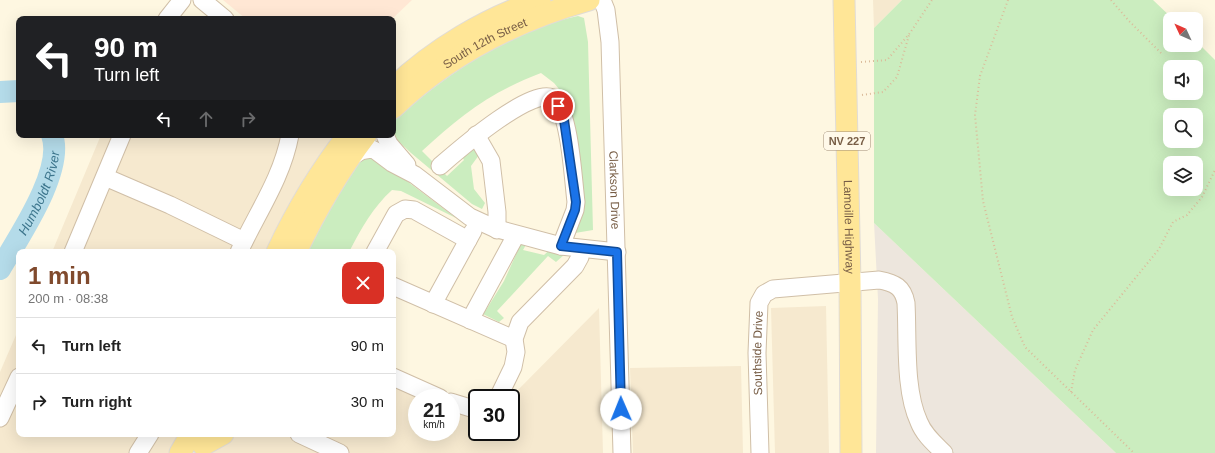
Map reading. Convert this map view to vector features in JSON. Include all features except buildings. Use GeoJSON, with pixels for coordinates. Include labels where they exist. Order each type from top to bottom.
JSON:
{"type":"FeatureCollection","features":[{"type":"Feature","properties":{"kind":"main road","name":"South 12th Street"},"geometry":{"type":"LineString","coordinates":[[396,99],[426,61],[462,36],[491,20],[540,0]]}},
{"type":"Feature","properties":{"kind":"main road","name":"South 12th Street"},"geometry":{"type":"LineString","coordinates":[[396,101],[479,43],[544,14],[589,0]]}},
{"type":"Feature","properties":{"kind":"main road","name":"Lamoille Highway"},"geometry":{"type":"LineString","coordinates":[[844,0],[850,282],[851,453]]}},
{"type":"Feature","properties":{"kind":"main road"},"geometry":{"type":"LineString","coordinates":[[279,249],[317,178],[346,138]]}},
{"type":"Feature","properties":{"kind":"main road"},"geometry":{"type":"LineString","coordinates":[[297,249],[315,212],[348,159],[364,138]]}},
{"type":"Feature","properties":{"kind":"main road"},"geometry":{"type":"LineString","coordinates":[[180,453],[200,441],[213,437]]}},
{"type":"Feature","properties":{"kind":"street"},"geometry":{"type":"LineString","coordinates":[[169,16],[182,0]]}},
{"type":"Feature","properties":{"kind":"street"},"geometry":{"type":"LineString","coordinates":[[202,0],[221,16]]}},
{"type":"Feature","properties":{"kind":"street","name":"Clarkson Drive"},"geometry":{"type":"LineString","coordinates":[[602,0],[606,10],[610,42],[622,453]]}},
{"type":"Feature","properties":{"kind":"street"},"geometry":{"type":"LineString","coordinates":[[440,166],[476,135],[516,109],[536,99],[546,96],[556,101],[564,120],[576,202],[575,210],[561,246]]}},
{"type":"Feature","properties":{"kind":"street"},"geometry":{"type":"LineString","coordinates":[[476,135],[491,161],[497,212],[497,230]]}},
{"type":"Feature","properties":{"kind":"street"},"geometry":{"type":"LineString","coordinates":[[74,249],[121,138]]}},
{"type":"Feature","properties":{"kind":"street"},"geometry":{"type":"LineString","coordinates":[[105,177],[170,205],[241,247],[252,222],[269,195],[280,171],[289,138]]}},
{"type":"Feature","properties":{"kind":"street"},"geometry":{"type":"LineString","coordinates":[[386,138],[389,144],[415,175]]}},
{"type":"Feature","properties":{"kind":"street"},"geometry":{"type":"LineString","coordinates":[[348,159],[361,151],[372,149],[415,175],[454,206],[478,222],[497,230],[561,246],[617,252]]}},
{"type":"Feature","properties":{"kind":"street"},"geometry":{"type":"LineString","coordinates":[[377,249],[396,214],[404,209],[414,210],[468,240]]}},
{"type":"Feature","properties":{"kind":"street"},"geometry":{"type":"LineString","coordinates":[[433,304],[478,222]]}},
{"type":"Feature","properties":{"kind":"street"},"geometry":{"type":"LineString","coordinates":[[470,320],[516,235]]}},
{"type":"Feature","properties":{"kind":"street"},"geometry":{"type":"LineString","coordinates":[[502,389],[513,367],[516,352],[514,339],[520,322],[575,266],[580,257],[581,249]]}},
{"type":"Feature","properties":{"kind":"street","name":"Southside Drive"},"geometry":{"type":"LineString","coordinates":[[760,453],[757,353],[759,303],[764,294],[773,289],[879,280],[889,282],[897,286],[904,293],[906,303],[908,368],[913,408],[919,424],[928,438],[944,453]]}},
{"type":"Feature","properties":{"kind":"street"},"geometry":{"type":"LineString","coordinates":[[396,287],[514,339]]}},
{"type":"Feature","properties":{"kind":"street"},"geometry":{"type":"LineString","coordinates":[[396,378],[420,389]]}},
{"type":"Feature","properties":{"kind":"street"},"geometry":{"type":"LineString","coordinates":[[0,418],[16,383]]}},
{"type":"Feature","properties":{"kind":"street"},"geometry":{"type":"LineString","coordinates":[[305,437],[335,452]]}},
{"type":"Feature","properties":{"kind":"path"},"geometry":{"type":"LineString","coordinates":[[846,64],[887,60],[910,33],[932,0]]}},
{"type":"Feature","properties":{"kind":"path"},"geometry":{"type":"LineString","coordinates":[[1008,0],[980,76],[975,115],[983,201],[1012,317],[1025,347],[1134,453]]}},
{"type":"Feature","properties":{"kind":"path"},"geometry":{"type":"LineString","coordinates":[[1111,0],[1129,21],[1162,54]]}},
{"type":"Feature","properties":{"kind":"path"},"geometry":{"type":"LineString","coordinates":[[847,96],[883,92],[897,77],[910,33]]}},
{"type":"Feature","properties":{"kind":"path"},"geometry":{"type":"LineString","coordinates":[[1071,392],[1075,370],[1093,330],[1154,255],[1173,222],[1187,215],[1202,197],[1215,170]]}},
{"type":"Feature","properties":{"kind":"shaded area"},"geometry":{"type":"Polygon","coordinates":[[[223,0],[412,0],[395,16],[242,16],[223,0]]]}},
{"type":"Feature","properties":{"kind":"shaded area"},"geometry":{"type":"Polygon","coordinates":[[[873,0],[902,0],[874,28],[873,0]]]}},
{"type":"Feature","properties":{"kind":"shaded area"},"geometry":{"type":"Polygon","coordinates":[[[100,138],[332,138],[331,143],[273,249],[53,249],[100,138]]]}},
{"type":"Feature","properties":{"kind":"shaded area"},"geometry":{"type":"Polygon","coordinates":[[[874,223],[1116,453],[876,453],[878,299],[874,223]]]}},
{"type":"Feature","properties":{"kind":"shaded area"},"geometry":{"type":"Polygon","coordinates":[[[826,306],[829,453],[775,453],[771,308],[826,306]]]}},
{"type":"Feature","properties":{"kind":"shaded area"},"geometry":{"type":"Polygon","coordinates":[[[599,308],[603,453],[207,453],[215,437],[396,437],[396,380],[415,389],[408,389],[408,441],[460,441],[460,409],[468,413],[468,441],[520,441],[519,389],[599,308]]]}},
{"type":"Feature","properties":{"kind":"shaded area"},"geometry":{"type":"Polygon","coordinates":[[[16,335],[16,437],[182,437],[172,453],[0,453],[0,372],[16,335]]]}},
{"type":"Feature","properties":{"kind":"shaded area"},"geometry":{"type":"Polygon","coordinates":[[[741,366],[743,453],[633,453],[630,368],[741,366]]]}},
{"type":"Feature","properties":{"kind":"green space"},"geometry":{"type":"Polygon","coordinates":[[[902,0],[1153,0],[1166,12],[1163,12],[1163,52],[1203,52],[1203,48],[1215,60],[1215,453],[1116,453],[874,223],[874,28],[902,0]]]}},
{"type":"Feature","properties":{"kind":"green space"},"geometry":{"type":"Polygon","coordinates":[[[578,16],[584,18],[588,42],[593,230],[575,233],[579,179],[576,132],[568,100],[554,83],[541,73],[507,88],[477,106],[450,126],[422,151],[447,176],[464,160],[460,153],[468,142],[479,155],[471,166],[474,189],[485,203],[482,209],[472,204],[395,138],[396,119],[437,85],[482,55],[505,42],[554,22],[578,16]]]}},
{"type":"Feature","properties":{"kind":"green space"},"geometry":{"type":"Polygon","coordinates":[[[375,157],[456,218],[401,191],[392,190],[373,211],[351,249],[308,249],[317,231],[356,163],[375,157]]]}},
{"type":"Feature","properties":{"kind":"green space"},"geometry":{"type":"Polygon","coordinates":[[[527,243],[523,250],[544,255],[555,245],[565,254],[556,262],[548,256],[497,311],[504,318],[499,322],[475,310],[478,305],[486,310],[504,281],[518,250],[513,245],[527,243]]]}},
{"type":"Feature","properties":{"kind":"waterway","name":"Humboldt River"},"geometry":{"type":"LineString","coordinates":[[0,92],[16,91]]}},
{"type":"Feature","properties":{"kind":"waterway","name":"Humboldt River"},"geometry":{"type":"LineString","coordinates":[[0,269],[38,204],[46,185],[52,166],[54,150],[52,138]]}},
{"type":"Feature","properties":{"kind":"route"},"geometry":{"type":"LineString","coordinates":[[558,106],[564,120],[576,202],[575,210],[561,246],[617,252],[621,409]]}}]}
